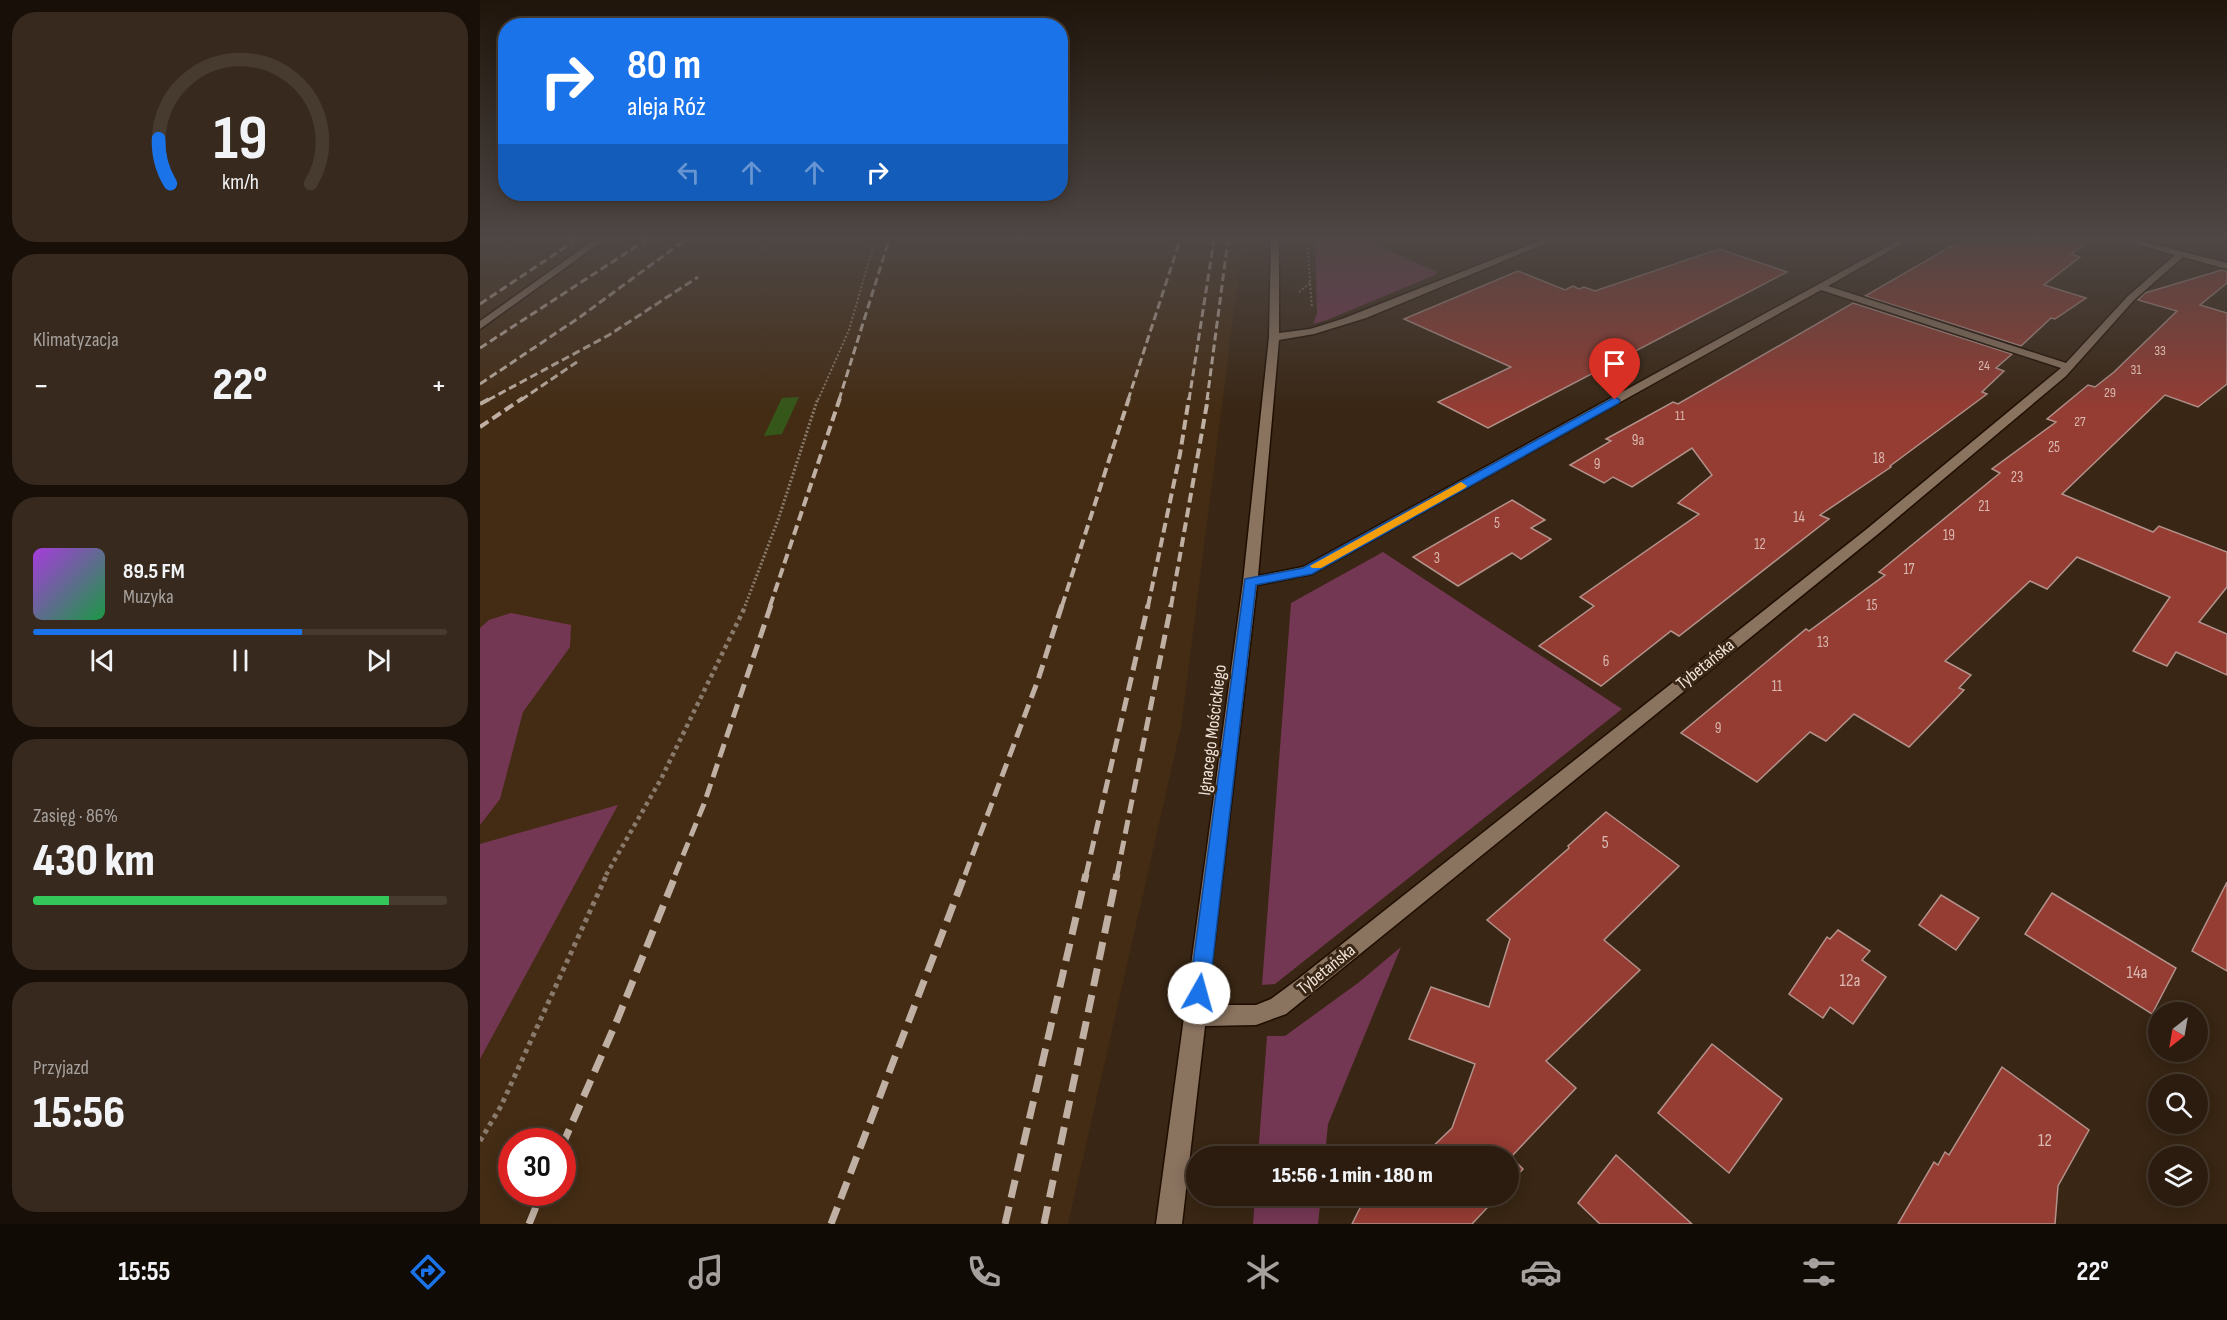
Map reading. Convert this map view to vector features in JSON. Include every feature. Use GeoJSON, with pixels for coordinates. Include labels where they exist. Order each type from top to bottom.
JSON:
{"type":"FeatureCollection","features":[{"type":"Feature","properties":{"kind":"street"},"geometry":{"type":"LineString","coordinates":[[480,326],[520,297]]}},
{"type":"Feature","properties":{"kind":"street","name":"Ignacego Mościckiego"},"geometry":{"type":"LineString","coordinates":[[1169,1224],[1250,582],[1274,337],[1274,297]]}},
{"type":"Feature","properties":{"kind":"street"},"geometry":{"type":"LineString","coordinates":[[1274,337],[1318,330],[1408,297]]}},
{"type":"Feature","properties":{"kind":"street"},"geometry":{"type":"LineString","coordinates":[[1250,582],[1307,571],[1803,297]]}},
{"type":"Feature","properties":{"kind":"street"},"geometry":{"type":"LineString","coordinates":[[1852,297],[2068,367]]}},
{"type":"Feature","properties":{"kind":"street","name":"Tybetańska"},"geometry":{"type":"LineString","coordinates":[[1196,1016],[1256,1015],[1278,1007],[1873,531],[2068,367],[2132,297]]}},
{"type":"Feature","properties":{"kind":"path"},"geometry":{"type":"LineString","coordinates":[[480,1141],[501,1106],[603,881],[661,779],[742,615],[778,520],[815,406],[849,330],[858,297]]}},
{"type":"Feature","properties":{"kind":"shaded area"},"geometry":{"type":"Polygon","coordinates":[[[480,297],[1236,297],[1181,727],[1068,1224],[480,1224],[480,297]]]}},
{"type":"Feature","properties":{"kind":"shaded area"},"geometry":{"type":"Polygon","coordinates":[[[1317,297],[1382,297],[1313,324],[1317,314],[1317,297]]]}},
{"type":"Feature","properties":{"kind":"shaded area"},"geometry":{"type":"Polygon","coordinates":[[[799,397],[782,434],[764,436],[782,398],[799,397]]]}},
{"type":"Feature","properties":{"kind":"shaded area"},"geometry":{"type":"Polygon","coordinates":[[[1383,552],[1622,709],[1275,984],[1262,985],[1291,603],[1383,552]]]}},
{"type":"Feature","properties":{"kind":"shaded area"},"geometry":{"type":"Polygon","coordinates":[[[511,613],[571,625],[570,647],[523,712],[500,799],[480,825],[480,628],[489,620],[511,613]]]}},
{"type":"Feature","properties":{"kind":"shaded area"},"geometry":{"type":"Polygon","coordinates":[[[618,805],[480,1059],[480,844],[618,805]]]}},
{"type":"Feature","properties":{"kind":"shaded area"},"geometry":{"type":"Polygon","coordinates":[[[1401,947],[1328,1124],[1326,1146],[1259,1146],[1267,1036],[1285,1036],[1358,983],[1401,947]]]}},
{"type":"Feature","properties":{"kind":"shaded area"},"geometry":{"type":"Polygon","coordinates":[[[1254,1206],[1320,1206],[1318,1224],[1253,1224],[1254,1206]]]}},
{"type":"Feature","properties":{"kind":"building"},"geometry":{"type":"Polygon","coordinates":[[[1456,297],[1739,297],[1488,428],[1438,402],[1511,367],[1404,319],[1456,297]]]}},
{"type":"Feature","properties":{"kind":"building"},"geometry":{"type":"Polygon","coordinates":[[[1868,297],[2086,298],[2055,319],[2051,318],[2021,346],[1868,297]]]}},
{"type":"Feature","properties":{"kind":"building"},"geometry":{"type":"Polygon","coordinates":[[[2141,297],[2210,297],[2200,305],[2227,313],[2227,384],[2198,407],[2165,395],[2062,494],[2153,532],[2159,526],[2227,552],[2227,587],[2199,622],[2227,634],[2227,675],[2176,652],[2167,666],[2133,651],[2170,597],[2077,557],[2047,589],[2030,581],[1945,661],[1971,675],[1959,688],[1964,690],[1909,747],[1854,714],[1826,741],[1810,732],[1757,782],[1681,733],[1806,629],[1809,631],[1885,575],[1879,572],[2000,473],[1992,469],[2056,422],[2047,419],[2088,385],[2095,387],[2114,372],[2177,311],[2138,300],[2141,297]]]}},
{"type":"Feature","properties":{"kind":"building"},"geometry":{"type":"Polygon","coordinates":[[[1853,303],[2012,354],[1996,368],[2004,371],[1982,392],[1987,394],[1891,467],[1820,515],[1829,519],[1679,636],[1671,631],[1601,686],[1539,646],[1594,606],[1580,597],[1699,514],[1678,503],[1712,475],[1692,448],[1632,487],[1613,477],[1604,483],[1570,465],[1611,441],[1606,439],[1673,402],[1678,404],[1853,303]]]}},
{"type":"Feature","properties":{"kind":"building"},"geometry":{"type":"Polygon","coordinates":[[[1512,500],[1545,520],[1531,528],[1551,539],[1521,559],[1512,553],[1458,586],[1413,557],[1512,500]]]}},
{"type":"Feature","properties":{"kind":"building"},"geometry":{"type":"Polygon","coordinates":[[[1606,812],[1679,866],[1604,940],[1640,970],[1546,1061],[1576,1088],[1519,1149],[1519,1146],[1433,1146],[1452,1128],[1475,1064],[1409,1039],[1431,987],[1489,1007],[1510,939],[1487,920],[1569,848],[1568,846],[1606,812]]]}},
{"type":"Feature","properties":{"kind":"building"},"geometry":{"type":"Polygon","coordinates":[[[2227,882],[2227,971],[2192,951],[2227,882]]]}},
{"type":"Feature","properties":{"kind":"building"},"geometry":{"type":"Polygon","coordinates":[[[2052,893],[2176,968],[2158,1002],[2148,1002],[2148,1011],[2025,934],[2052,893]]]}},
{"type":"Feature","properties":{"kind":"building"},"geometry":{"type":"Polygon","coordinates":[[[1941,895],[1979,918],[1956,950],[1919,925],[1941,895]]]}},
{"type":"Feature","properties":{"kind":"building"},"geometry":{"type":"Polygon","coordinates":[[[1838,930],[1870,951],[1862,960],[1886,977],[1853,1024],[1830,1007],[1823,1018],[1789,994],[1827,937],[1830,939],[1838,930]]]}},
{"type":"Feature","properties":{"kind":"building"},"geometry":{"type":"Polygon","coordinates":[[[1712,1044],[1782,1099],[1729,1173],[1658,1113],[1712,1044]]]}},
{"type":"Feature","properties":{"kind":"building"},"geometry":{"type":"Polygon","coordinates":[[[2002,1067],[2089,1130],[2058,1186],[2055,1224],[1898,1224],[1934,1162],[1938,1165],[1945,1152],[1949,1155],[2002,1067]]]}},
{"type":"Feature","properties":{"kind":"building"},"geometry":{"type":"Polygon","coordinates":[[[1616,1155],[1692,1224],[1600,1224],[1578,1203],[1616,1155]]]}},
{"type":"Feature","properties":{"kind":"building"},"geometry":{"type":"Polygon","coordinates":[[[1361,1206],[1489,1206],[1472,1224],[1352,1224],[1361,1206]]]}},
{"type":"Feature","properties":{"kind":"railway"},"geometry":{"type":"LineString","coordinates":[[480,304],[490,297]]}},
{"type":"Feature","properties":{"kind":"railway"},"geometry":{"type":"LineString","coordinates":[[480,348],[558,297]]}},
{"type":"Feature","properties":{"kind":"railway"},"geometry":{"type":"LineString","coordinates":[[480,384],[607,297]]}},
{"type":"Feature","properties":{"kind":"railway"},"geometry":{"type":"LineString","coordinates":[[488,400],[609,335],[667,297]]}},
{"type":"Feature","properties":{"kind":"railway"},"geometry":{"type":"LineString","coordinates":[[839,400],[871,297]]}},
{"type":"Feature","properties":{"kind":"railway"},"geometry":{"type":"LineString","coordinates":[[1128,400],[1161,297]]}},
{"type":"Feature","properties":{"kind":"railway"},"geometry":{"type":"LineString","coordinates":[[1189,400],[1205,297]]}},
{"type":"Feature","properties":{"kind":"railway"},"geometry":{"type":"LineString","coordinates":[[1207,400],[1221,297]]}},
{"type":"Feature","properties":{"kind":"railway"},"geometry":{"type":"LineString","coordinates":[[521,400],[577,362]]}},
{"type":"Feature","properties":{"kind":"railway"},"geometry":{"type":"LineString","coordinates":[[480,404],[491,398]]}},
{"type":"Feature","properties":{"kind":"railway"},"geometry":{"type":"LineString","coordinates":[[480,427],[523,398]]}},
{"type":"Feature","properties":{"kind":"railway"},"geometry":{"type":"LineString","coordinates":[[770,606],[840,398]]}},
{"type":"Feature","properties":{"kind":"railway"},"geometry":{"type":"LineString","coordinates":[[1062,606],[1129,398]]}},
{"type":"Feature","properties":{"kind":"railway"},"geometry":{"type":"LineString","coordinates":[[1148,606],[1180,454],[1189,398]]}},
{"type":"Feature","properties":{"kind":"railway"},"geometry":{"type":"LineString","coordinates":[[1171,606],[1208,398]]}},
{"type":"Feature","properties":{"kind":"railway"},"geometry":{"type":"LineString","coordinates":[[675,875],[704,804],[771,605]]}},
{"type":"Feature","properties":{"kind":"railway"},"geometry":{"type":"LineString","coordinates":[[965,875],[1038,680],[1062,605]]}},
{"type":"Feature","properties":{"kind":"railway"},"geometry":{"type":"LineString","coordinates":[[1086,875],[1148,605]]}},
{"type":"Feature","properties":{"kind":"railway"},"geometry":{"type":"LineString","coordinates":[[1117,875],[1171,605]]}},
{"type":"Feature","properties":{"kind":"railway"},"geometry":{"type":"LineString","coordinates":[[570,1128],[618,1018],[676,874]]}},
{"type":"Feature","properties":{"kind":"railway"},"geometry":{"type":"LineString","coordinates":[[831,1224],[965,874]]}},
{"type":"Feature","properties":{"kind":"railway"},"geometry":{"type":"LineString","coordinates":[[1005,1224],[1086,874]]}},
{"type":"Feature","properties":{"kind":"railway"},"geometry":{"type":"LineString","coordinates":[[1044,1224],[1117,874]]}},
{"type":"Feature","properties":{"kind":"railway"},"geometry":{"type":"LineString","coordinates":[[529,1224],[536,1206]]}},
{"type":"Feature","properties":{"kind":"slow traffic"},"geometry":{"type":"LineString","coordinates":[[1317,566],[1461,486]]}},
{"type":"Feature","properties":{"kind":"route"},"geometry":{"type":"LineString","coordinates":[[1199,993],[1250,582],[1307,571],[1615,400]]}}]}
